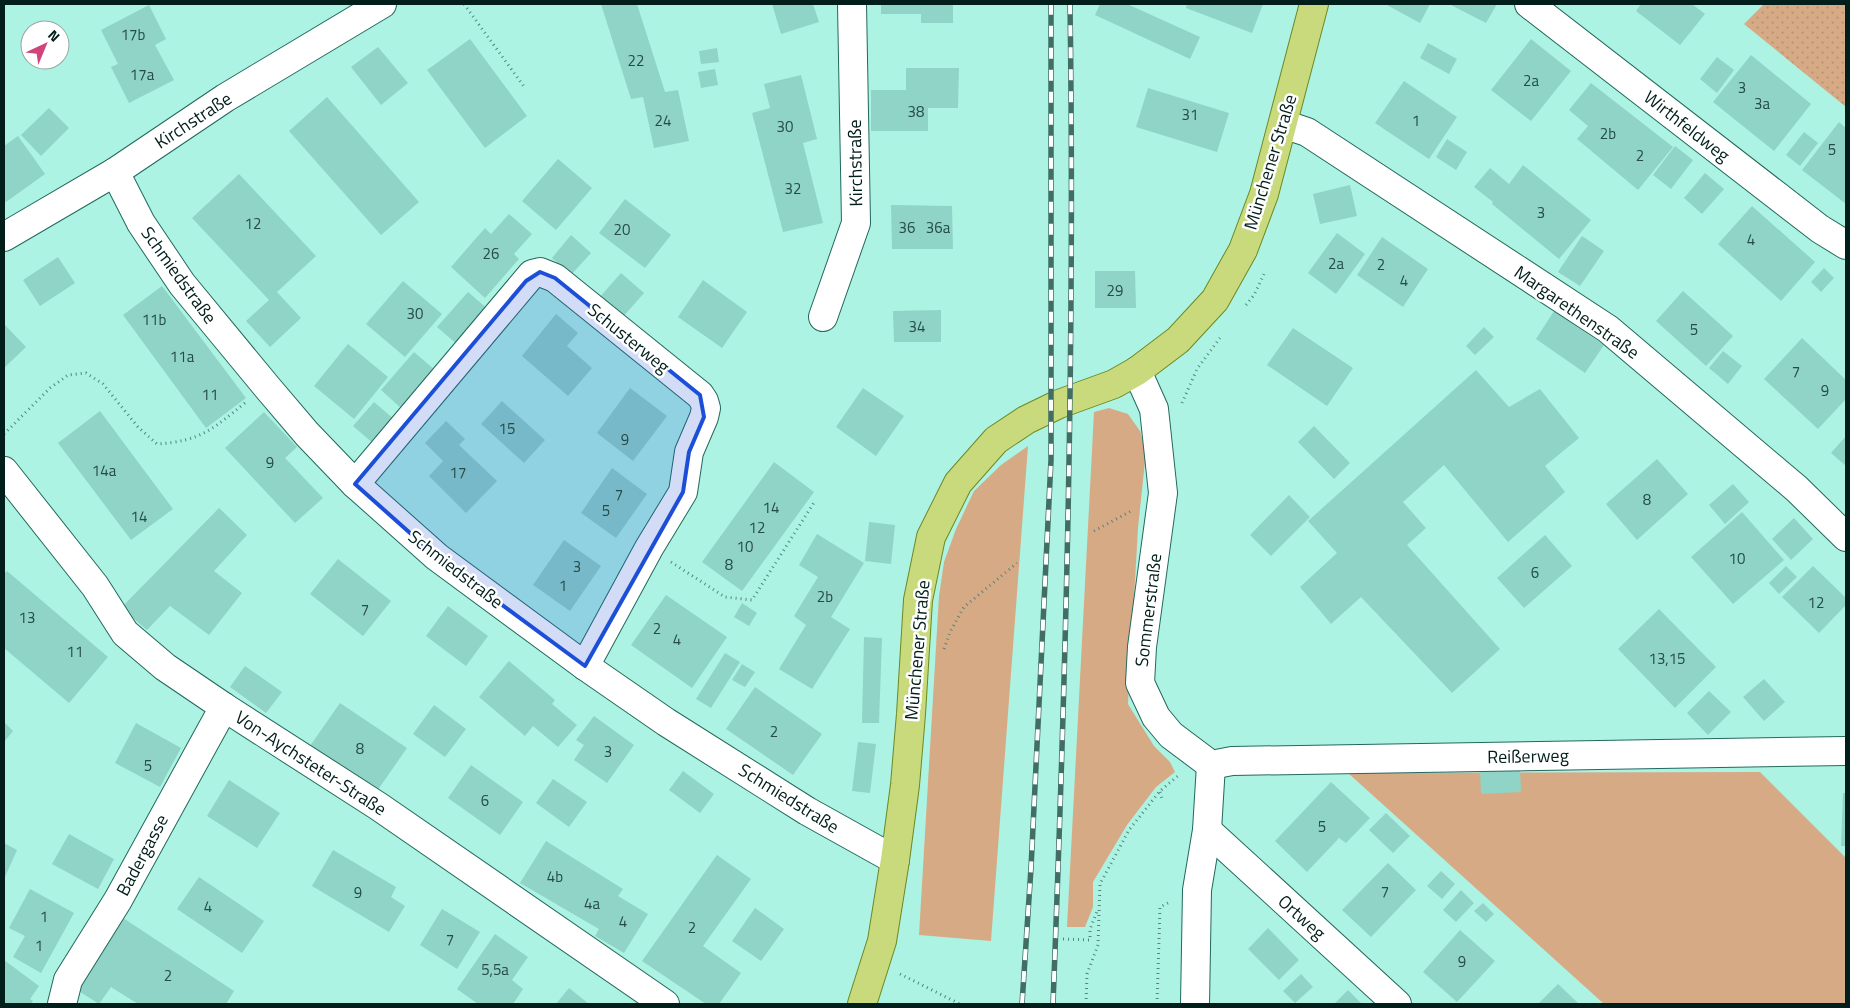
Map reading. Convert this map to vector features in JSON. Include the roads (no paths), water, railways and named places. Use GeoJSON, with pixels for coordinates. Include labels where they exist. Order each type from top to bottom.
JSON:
{"type":"FeatureCollection","features":[{"type":"Feature","properties":{"kind":"main road","name":"Münchener Straße"},"geometry":{"type":"LineString","coordinates":[[862,1004],[882,941],[895,860],[905,785],[918,600],[931,538],[958,483],[996,440],[1026,420],[1059,404],[1114,384],[1137,371],[1178,340],[1215,300],[1246,240],[1264,194],[1314,4]]}},
{"type":"Feature","properties":{"kind":"street","name":"Kirchstraße"},"geometry":{"type":"LineString","coordinates":[[4,237],[115,172],[225,98],[382,4]]}},
{"type":"Feature","properties":{"kind":"street","name":"Kirchstraße"},"geometry":{"type":"LineString","coordinates":[[823,317],[856,223],[852,4]]}},
{"type":"Feature","properties":{"kind":"street","name":"Wirthfeldweg"},"geometry":{"type":"LineString","coordinates":[[1529,4],[1820,229],[1846,245]]}},
{"type":"Feature","properties":{"kind":"street","name":"Margarethenstraße"},"geometry":{"type":"LineString","coordinates":[[1283,124],[1307,132],[1608,329],[1797,489],[1846,537]]}},
{"type":"Feature","properties":{"kind":"street","name":"Schmiedstraße"},"geometry":{"type":"LineString","coordinates":[[115,172],[141,223],[182,284],[266,387],[307,434],[355,484],[437,557],[585,666],[666,722],[807,812],[895,860]]}},
{"type":"Feature","properties":{"kind":"street","name":"Schusterweg"},"geometry":{"type":"LineString","coordinates":[[355,484],[532,274],[540,272],[555,278],[700,395],[706,408],[689,452],[683,492],[649,548],[585,666]]}},
{"type":"Feature","properties":{"kind":"street","name":"Sommerstraße"},"geometry":{"type":"LineString","coordinates":[[1137,371],[1154,409],[1163,493],[1142,647],[1140,683],[1156,717],[1171,735],[1211,766]]}},
{"type":"Feature","properties":{"kind":"street","name":"Von-Aychsteter-Straße"},"geometry":{"type":"LineString","coordinates":[[4,472],[95,586],[125,633],[165,667],[378,806],[665,1004]]}},
{"type":"Feature","properties":{"kind":"street","name":"Badergasse"},"geometry":{"type":"LineString","coordinates":[[62,1004],[68,980],[118,900],[224,707]]}},
{"type":"Feature","properties":{"kind":"street","name":"Reißerweg"},"geometry":{"type":"LineString","coordinates":[[1211,766],[1232,761],[1846,750]]}},
{"type":"Feature","properties":{"kind":"street"},"geometry":{"type":"LineString","coordinates":[[1195,1004],[1197,890],[1207,830],[1211,766]]}},
{"type":"Feature","properties":{"kind":"street","name":"Ortweg"},"geometry":{"type":"LineString","coordinates":[[1207,830],[1397,1004]]}},
{"type":"Feature","properties":{"kind":"railway"},"geometry":{"type":"LineString","coordinates":[[1022,1004],[1031,868],[1051,460],[1051,4]]}},
{"type":"Feature","properties":{"kind":"railway"},"geometry":{"type":"LineString","coordinates":[[1053,1004],[1068,504],[1071,254],[1070,4]]}}]}
